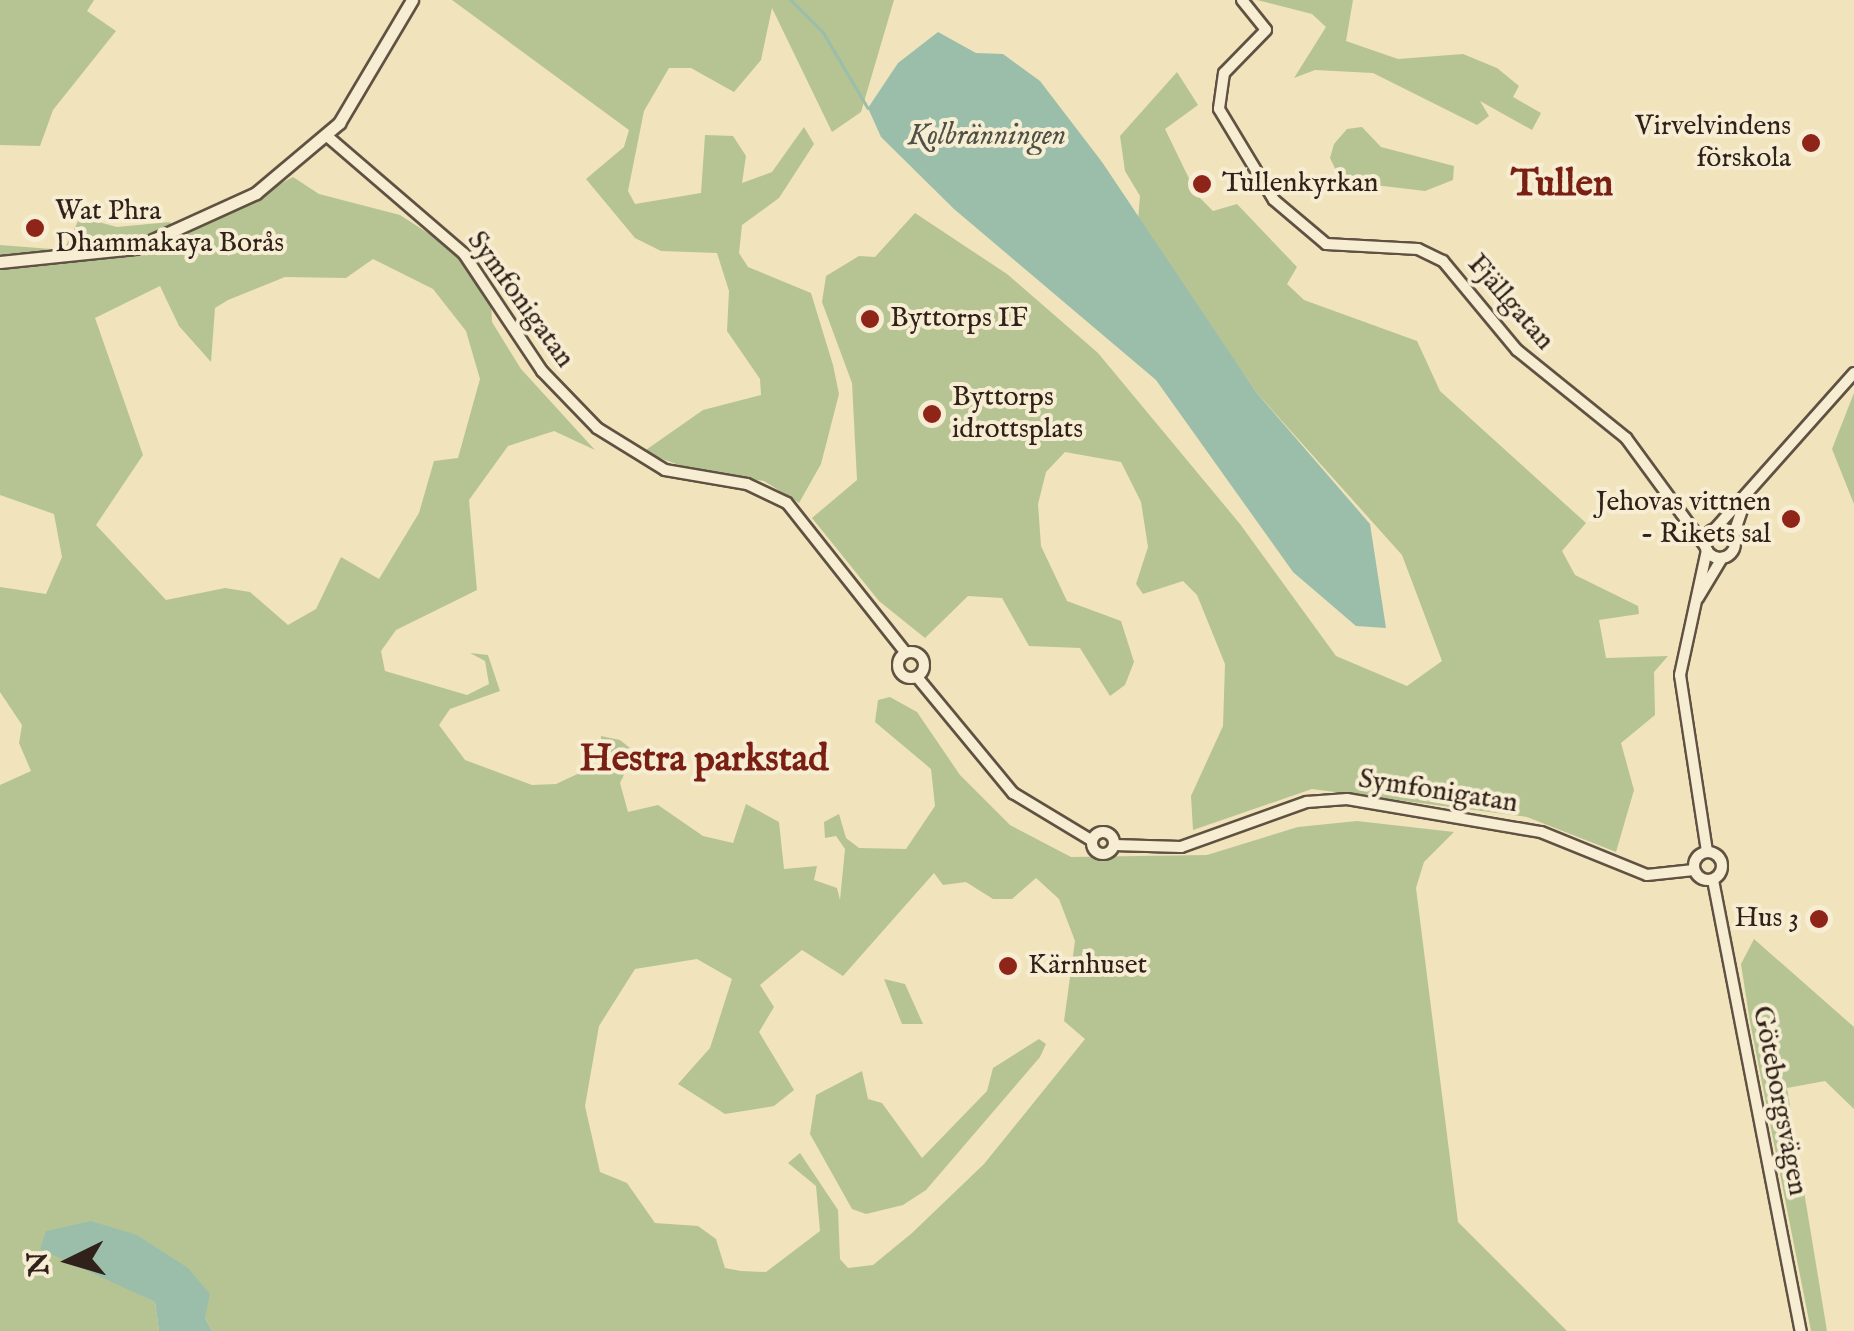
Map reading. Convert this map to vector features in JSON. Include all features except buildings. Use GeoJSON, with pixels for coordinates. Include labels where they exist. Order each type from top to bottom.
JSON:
{"type":"FeatureCollection","features":[{"type":"Feature","properties":{"kind":"main road"},"geometry":{"type":"LineString","coordinates":[[0,262],[80,258],[168,236],[256,192],[327,136],[370,82],[412,0]]}},
{"type":"Feature","properties":{"kind":"street","name":"Fjällgatan"},"geometry":{"type":"LineString","coordinates":[[1242,0],[1266,30],[1224,74],[1219,110],[1274,200],[1324,243],[1418,249],[1444,261],[1518,350],[1626,438],[1706,548]]}},
{"type":"Feature","properties":{"kind":"street","name":"Symfonigatan"},"geometry":{"type":"LineString","coordinates":[[327,136],[472,262],[542,371],[596,428],[666,470],[747,484],[787,504],[906,653]]}},
{"type":"Feature","properties":{"kind":"street"},"geometry":{"type":"LineString","coordinates":[[1712,880],[1694,870],[1707,852],[1681,697],[1691,612],[1706,548],[1714,530],[1854,373]]}},
{"type":"Feature","properties":{"kind":"street"},"geometry":{"type":"LineString","coordinates":[[1691,612],[1722,558],[1732,552],[1733,536],[1748,494]]}},
{"type":"Feature","properties":{"kind":"street","name":"Fjällgatan"},"geometry":{"type":"LineString","coordinates":[[1677,510],[1733,536]]}},
{"type":"Feature","properties":{"kind":"street"},"geometry":{"type":"LineString","coordinates":[[1706,548],[1722,558]]}},
{"type":"Feature","properties":{"kind":"street"},"geometry":{"type":"LineString","coordinates":[[906,653],[924,661],[917,677],[899,671],[906,653]]}},
{"type":"Feature","properties":{"kind":"street","name":"Symfonigatan"},"geometry":{"type":"LineString","coordinates":[[917,677],[1012,793],[1092,840],[1099,854],[1114,845],[1180,848],[1307,802],[1347,799],[1541,832],[1647,875],[1694,870]]}},
{"type":"Feature","properties":{"kind":"street","name":"Göteborgsvägen"},"geometry":{"type":"LineString","coordinates":[[1707,852],[1721,863],[1712,880],[1802,1331]]}},
{"type":"Feature","properties":{"kind":"shaded area"},"geometry":{"type":"Polygon","coordinates":[[[0,0],[94,0],[87,11],[116,31],[53,110],[40,146],[0,145],[0,0]]]}},
{"type":"Feature","properties":{"kind":"shaded area"},"geometry":{"type":"Polygon","coordinates":[[[452,0],[894,0],[861,112],[832,132],[772,8],[761,60],[734,92],[691,68],[669,68],[644,111],[628,191],[635,204],[701,193],[705,135],[733,136],[746,156],[742,183],[772,172],[804,127],[814,144],[779,198],[742,225],[739,253],[748,267],[811,293],[833,365],[839,394],[821,464],[799,503],[764,481],[693,470],[643,452],[703,410],[761,395],[760,379],[727,331],[729,291],[717,253],[661,251],[635,238],[586,179],[624,147],[629,130],[452,0]]]}},
{"type":"Feature","properties":{"kind":"shaded area"},"geometry":{"type":"Polygon","coordinates":[[[1257,0],[1353,0],[1346,41],[1398,59],[1463,54],[1497,68],[1519,86],[1513,97],[1541,113],[1532,130],[1480,101],[1489,116],[1477,125],[1373,73],[1315,70],[1294,78],[1326,27],[1312,14],[1257,0]]]}},
{"type":"Feature","properties":{"kind":"shaded area"},"geometry":{"type":"Polygon","coordinates":[[[1177,72],[1198,105],[1165,129],[1197,195],[1213,211],[1237,204],[1297,267],[1287,284],[1304,300],[1417,341],[1440,391],[1586,523],[1562,551],[1575,575],[1638,606],[1639,614],[1599,620],[1606,658],[1668,656],[1654,672],[1655,715],[1621,743],[1634,790],[1616,852],[1527,817],[1312,789],[1193,830],[1191,796],[1223,726],[1225,664],[1197,595],[1183,581],[1143,594],[1136,584],[1148,547],[1141,502],[1121,462],[1065,452],[1046,472],[1038,504],[1041,546],[1067,601],[1121,621],[1134,662],[1125,685],[1110,696],[1080,648],[1029,646],[1002,598],[968,596],[925,638],[879,601],[812,518],[857,480],[852,383],[822,302],[826,276],[859,256],[875,257],[915,213],[1007,274],[1098,353],[1240,524],[1336,656],[1407,686],[1442,661],[1402,555],[1256,392],[1138,221],[1140,196],[1125,171],[1120,136],[1177,72]]]}},
{"type":"Feature","properties":{"kind":"shaded area"},"geometry":{"type":"Polygon","coordinates":[[[1362,127],[1381,147],[1454,166],[1453,180],[1425,191],[1341,181],[1330,158],[1334,144],[1347,129],[1362,127]]]}},
{"type":"Feature","properties":{"kind":"shaded area"},"geometry":{"type":"Polygon","coordinates":[[[293,177],[319,194],[400,215],[459,253],[491,299],[492,322],[521,369],[595,450],[554,431],[508,446],[469,500],[477,590],[396,630],[381,651],[385,671],[467,695],[489,684],[485,661],[470,653],[488,655],[500,691],[450,709],[439,725],[465,760],[532,785],[556,784],[601,763],[601,736],[620,740],[635,752],[620,783],[628,812],[658,805],[703,836],[733,843],[746,804],[779,822],[784,869],[817,866],[814,880],[837,888],[840,900],[845,849],[836,836],[825,838],[824,822],[839,814],[846,838],[859,848],[906,849],[935,806],[931,769],[875,722],[878,700],[890,697],[917,712],[960,775],[1010,825],[1071,857],[1207,855],[1298,827],[1357,821],[1454,832],[1424,862],[1416,888],[1458,1222],[1567,1331],[212,1331],[205,1318],[73,1262],[155,1302],[159,1331],[0,1331],[0,785],[31,771],[19,743],[22,725],[0,692],[0,587],[46,594],[62,557],[54,514],[0,495],[0,245],[64,250],[80,217],[117,227],[170,222],[177,239],[293,177]],[[373,259],[346,278],[285,277],[215,308],[211,362],[179,326],[160,286],[95,318],[143,455],[96,525],[166,600],[225,588],[250,592],[288,625],[316,609],[341,557],[379,579],[419,513],[434,461],[458,458],[480,379],[466,331],[433,289],[373,259]],[[934,873],[843,976],[802,950],[760,985],[774,1007],[759,1032],[794,1090],[774,1106],[725,1114],[678,1084],[710,1048],[732,979],[697,959],[635,969],[599,1026],[585,1106],[600,1172],[627,1183],[655,1223],[698,1226],[716,1239],[725,1268],[766,1272],[820,1231],[816,1186],[788,1163],[800,1153],[838,1210],[840,1259],[848,1268],[873,1265],[912,1233],[984,1164],[1085,1039],[1064,1021],[1075,941],[1059,899],[1036,878],[1012,899],[993,899],[966,882],[943,885],[934,873]]]}},
{"type":"Feature","properties":{"kind":"shaded area"},"geometry":{"type":"Polygon","coordinates":[[[1854,393],[1854,504],[1832,449],[1854,393]]]}},
{"type":"Feature","properties":{"kind":"shaded area"},"geometry":{"type":"Polygon","coordinates":[[[1754,939],[1854,1027],[1854,1109],[1825,1081],[1787,1088],[1827,1331],[1811,1331],[1750,1022],[1741,964],[1754,939]]]}},
{"type":"Feature","properties":{"kind":"shaded area"},"geometry":{"type":"Polygon","coordinates":[[[884,979],[905,984],[923,1024],[902,1024],[884,979]]]}},
{"type":"Feature","properties":{"kind":"shaded area"},"geometry":{"type":"Polygon","coordinates":[[[1039,1039],[1046,1044],[1040,1057],[926,1190],[903,1205],[866,1214],[852,1209],[810,1134],[816,1095],[862,1071],[868,1099],[882,1103],[922,1158],[987,1091],[993,1068],[1039,1039]]]}},
{"type":"Feature","properties":{"kind":"water","name":"Kolbränningen"},"geometry":{"type":"Polygon","coordinates":[[[938,32],[976,53],[1003,54],[1040,81],[1102,162],[1256,392],[1370,524],[1386,628],[1356,626],[1293,572],[1156,380],[954,209],[881,137],[868,108],[898,63],[938,32]]]}},
{"type":"Feature","properties":{"kind":"water"},"geometry":{"type":"Polygon","coordinates":[[[91,1221],[137,1235],[188,1268],[210,1294],[205,1318],[212,1331],[159,1331],[155,1302],[40,1249],[46,1231],[91,1221]]]}},
{"type":"Feature","properties":{"kind":"waterway"},"geometry":{"type":"LineString","coordinates":[[791,0],[823,32],[868,108]]}},
{"type":"Feature","properties":{"kind":"place","name":"Virvelvindens förskola"},"geometry":{"type":"Point","coordinates":[1811,143]}},
{"type":"Feature","properties":{"kind":"place","name":"Tullenkyrkan"},"geometry":{"type":"Point","coordinates":[1202,184]}},
{"type":"Feature","properties":{"kind":"place","name":"Wat Phra Dhammakaya Borås"},"geometry":{"type":"Point","coordinates":[35,228]}},
{"type":"Feature","properties":{"kind":"place","name":"Byttorps IF"},"geometry":{"type":"Point","coordinates":[870,319]}},
{"type":"Feature","properties":{"kind":"place","name":"Byttorps idrottsplats"},"geometry":{"type":"Point","coordinates":[932,414]}},
{"type":"Feature","properties":{"kind":"place","name":"Jehovas vittnen - Rikets sal"},"geometry":{"type":"Point","coordinates":[1791,519]}},
{"type":"Feature","properties":{"kind":"place","name":"Hus 3"},"geometry":{"type":"Point","coordinates":[1819,919]}},
{"type":"Feature","properties":{"kind":"place","name":"Kärnhuset"},"geometry":{"type":"Point","coordinates":[1008,966]}},
{"type":"Feature","properties":{"kind":"district","name":"Tullen"},"geometry":{"type":"Point","coordinates":[1562,186]}},
{"type":"Feature","properties":{"kind":"district","name":"Hestra parkstad"},"geometry":{"type":"Point","coordinates":[704,761]}}]}
